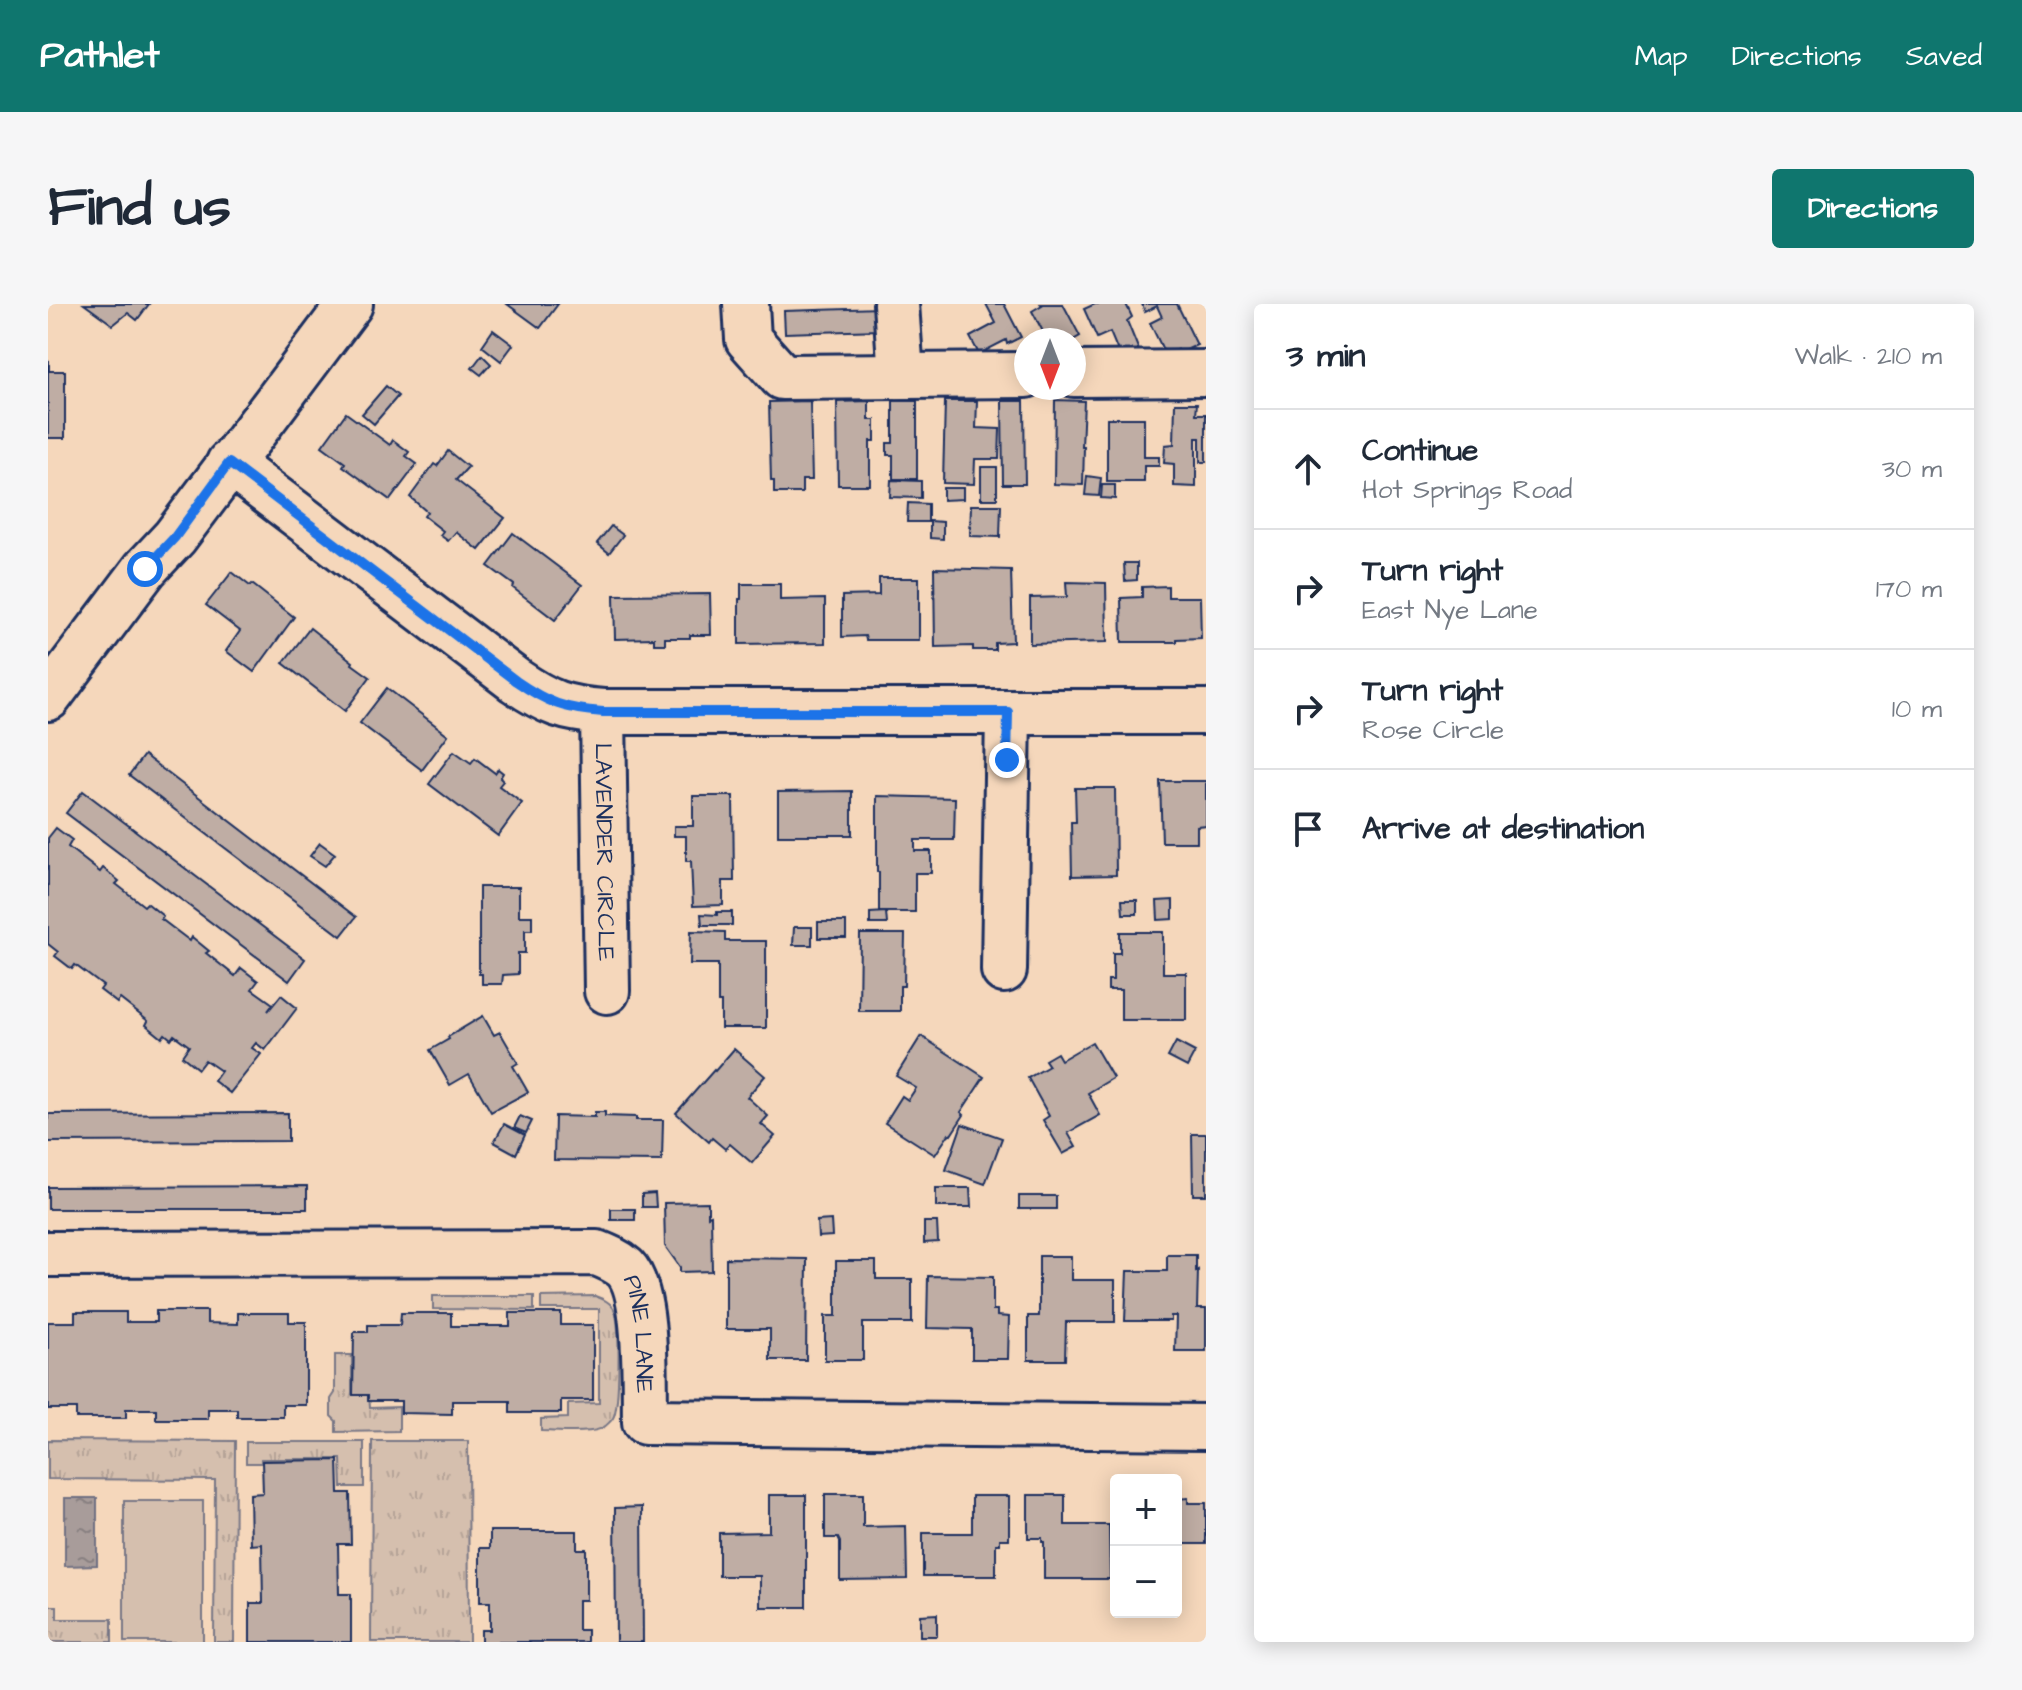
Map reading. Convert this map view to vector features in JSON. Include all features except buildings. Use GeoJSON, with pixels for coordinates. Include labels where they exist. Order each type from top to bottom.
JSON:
{"type":"FeatureCollection","features":[{"type":"Feature","properties":{"kind":"street"},"geometry":{"type":"LineString","coordinates":[[48,698],[145,569],[175,537],[350,304]]}},
{"type":"Feature","properties":{"kind":"street"},"geometry":{"type":"LineString","coordinates":[[746,304],[748,339],[782,377],[1014,375]]}},
{"type":"Feature","properties":{"kind":"street"},"geometry":{"type":"LineString","coordinates":[[896,304],[901,375]]}},
{"type":"Feature","properties":{"kind":"street"},"geometry":{"type":"LineString","coordinates":[[1086,374],[1206,373]]}},
{"type":"Feature","properties":{"kind":"street"},"geometry":{"type":"LineString","coordinates":[[229,463],[516,681],[543,699],[576,710],[1206,712]]}},
{"type":"Feature","properties":{"kind":"street","name":"LAVENDER CIRCLE"},"geometry":{"type":"LineString","coordinates":[[603,712],[607,991]]}},
{"type":"Feature","properties":{"kind":"street"},"geometry":{"type":"LineString","coordinates":[[1004,970],[1008,712]]}},
{"type":"Feature","properties":{"kind":"street","name":"PINE LANE"},"geometry":{"type":"LineString","coordinates":[[48,1254],[597,1253],[626,1269],[636,1286],[643,1330],[645,1422],[1206,1427]]}},
{"type":"Feature","properties":{"kind":"green space"},"geometry":{"type":"Polygon","coordinates":[[[433,1296],[534,1296],[534,1310],[433,1309],[433,1296]]]}},
{"type":"Feature","properties":{"kind":"green space"},"geometry":{"type":"Polygon","coordinates":[[[595,1296],[611,1305],[617,1319],[618,1382],[613,1418],[604,1427],[591,1431],[541,1431],[541,1419],[568,1418],[568,1404],[599,1403],[599,1309],[541,1309],[541,1297],[595,1296]]]}},
{"type":"Feature","properties":{"kind":"green space"},"geometry":{"type":"Polygon","coordinates":[[[335,1355],[352,1355],[352,1394],[369,1394],[370,1408],[399,1407],[399,1431],[336,1432],[336,1421],[331,1416],[331,1399],[335,1393],[335,1355]]]}},
{"type":"Feature","properties":{"kind":"green space"},"geometry":{"type":"Polygon","coordinates":[[[48,1440],[235,1441],[234,1642],[214,1642],[215,1480],[48,1479],[48,1440]]]}},
{"type":"Feature","properties":{"kind":"green space"},"geometry":{"type":"Polygon","coordinates":[[[372,1441],[468,1441],[469,1642],[371,1642],[372,1441]]]}},
{"type":"Feature","properties":{"kind":"green space"},"geometry":{"type":"Polygon","coordinates":[[[246,1442],[364,1442],[364,1487],[342,1487],[341,1459],[261,1459],[261,1463],[246,1463],[246,1442]]]}},
{"type":"Feature","properties":{"kind":"green space"},"geometry":{"type":"Polygon","coordinates":[[[124,1501],[203,1501],[203,1642],[124,1642],[124,1501]]]}},
{"type":"Feature","properties":{"kind":"green space"},"geometry":{"type":"Polygon","coordinates":[[[48,1606],[57,1606],[57,1619],[112,1619],[112,1642],[48,1642],[48,1606]]]}},
{"type":"Feature","properties":{"kind":"water"},"geometry":{"type":"Polygon","coordinates":[[[65,1498],[97,1498],[97,1565],[65,1566],[65,1498]]]}},
{"type":"Feature","properties":{"kind":"route"},"geometry":{"type":"LineString","coordinates":[[145,569],[175,537],[229,463],[543,699],[576,710],[603,712],[1008,712],[1007,760]]}}]}
